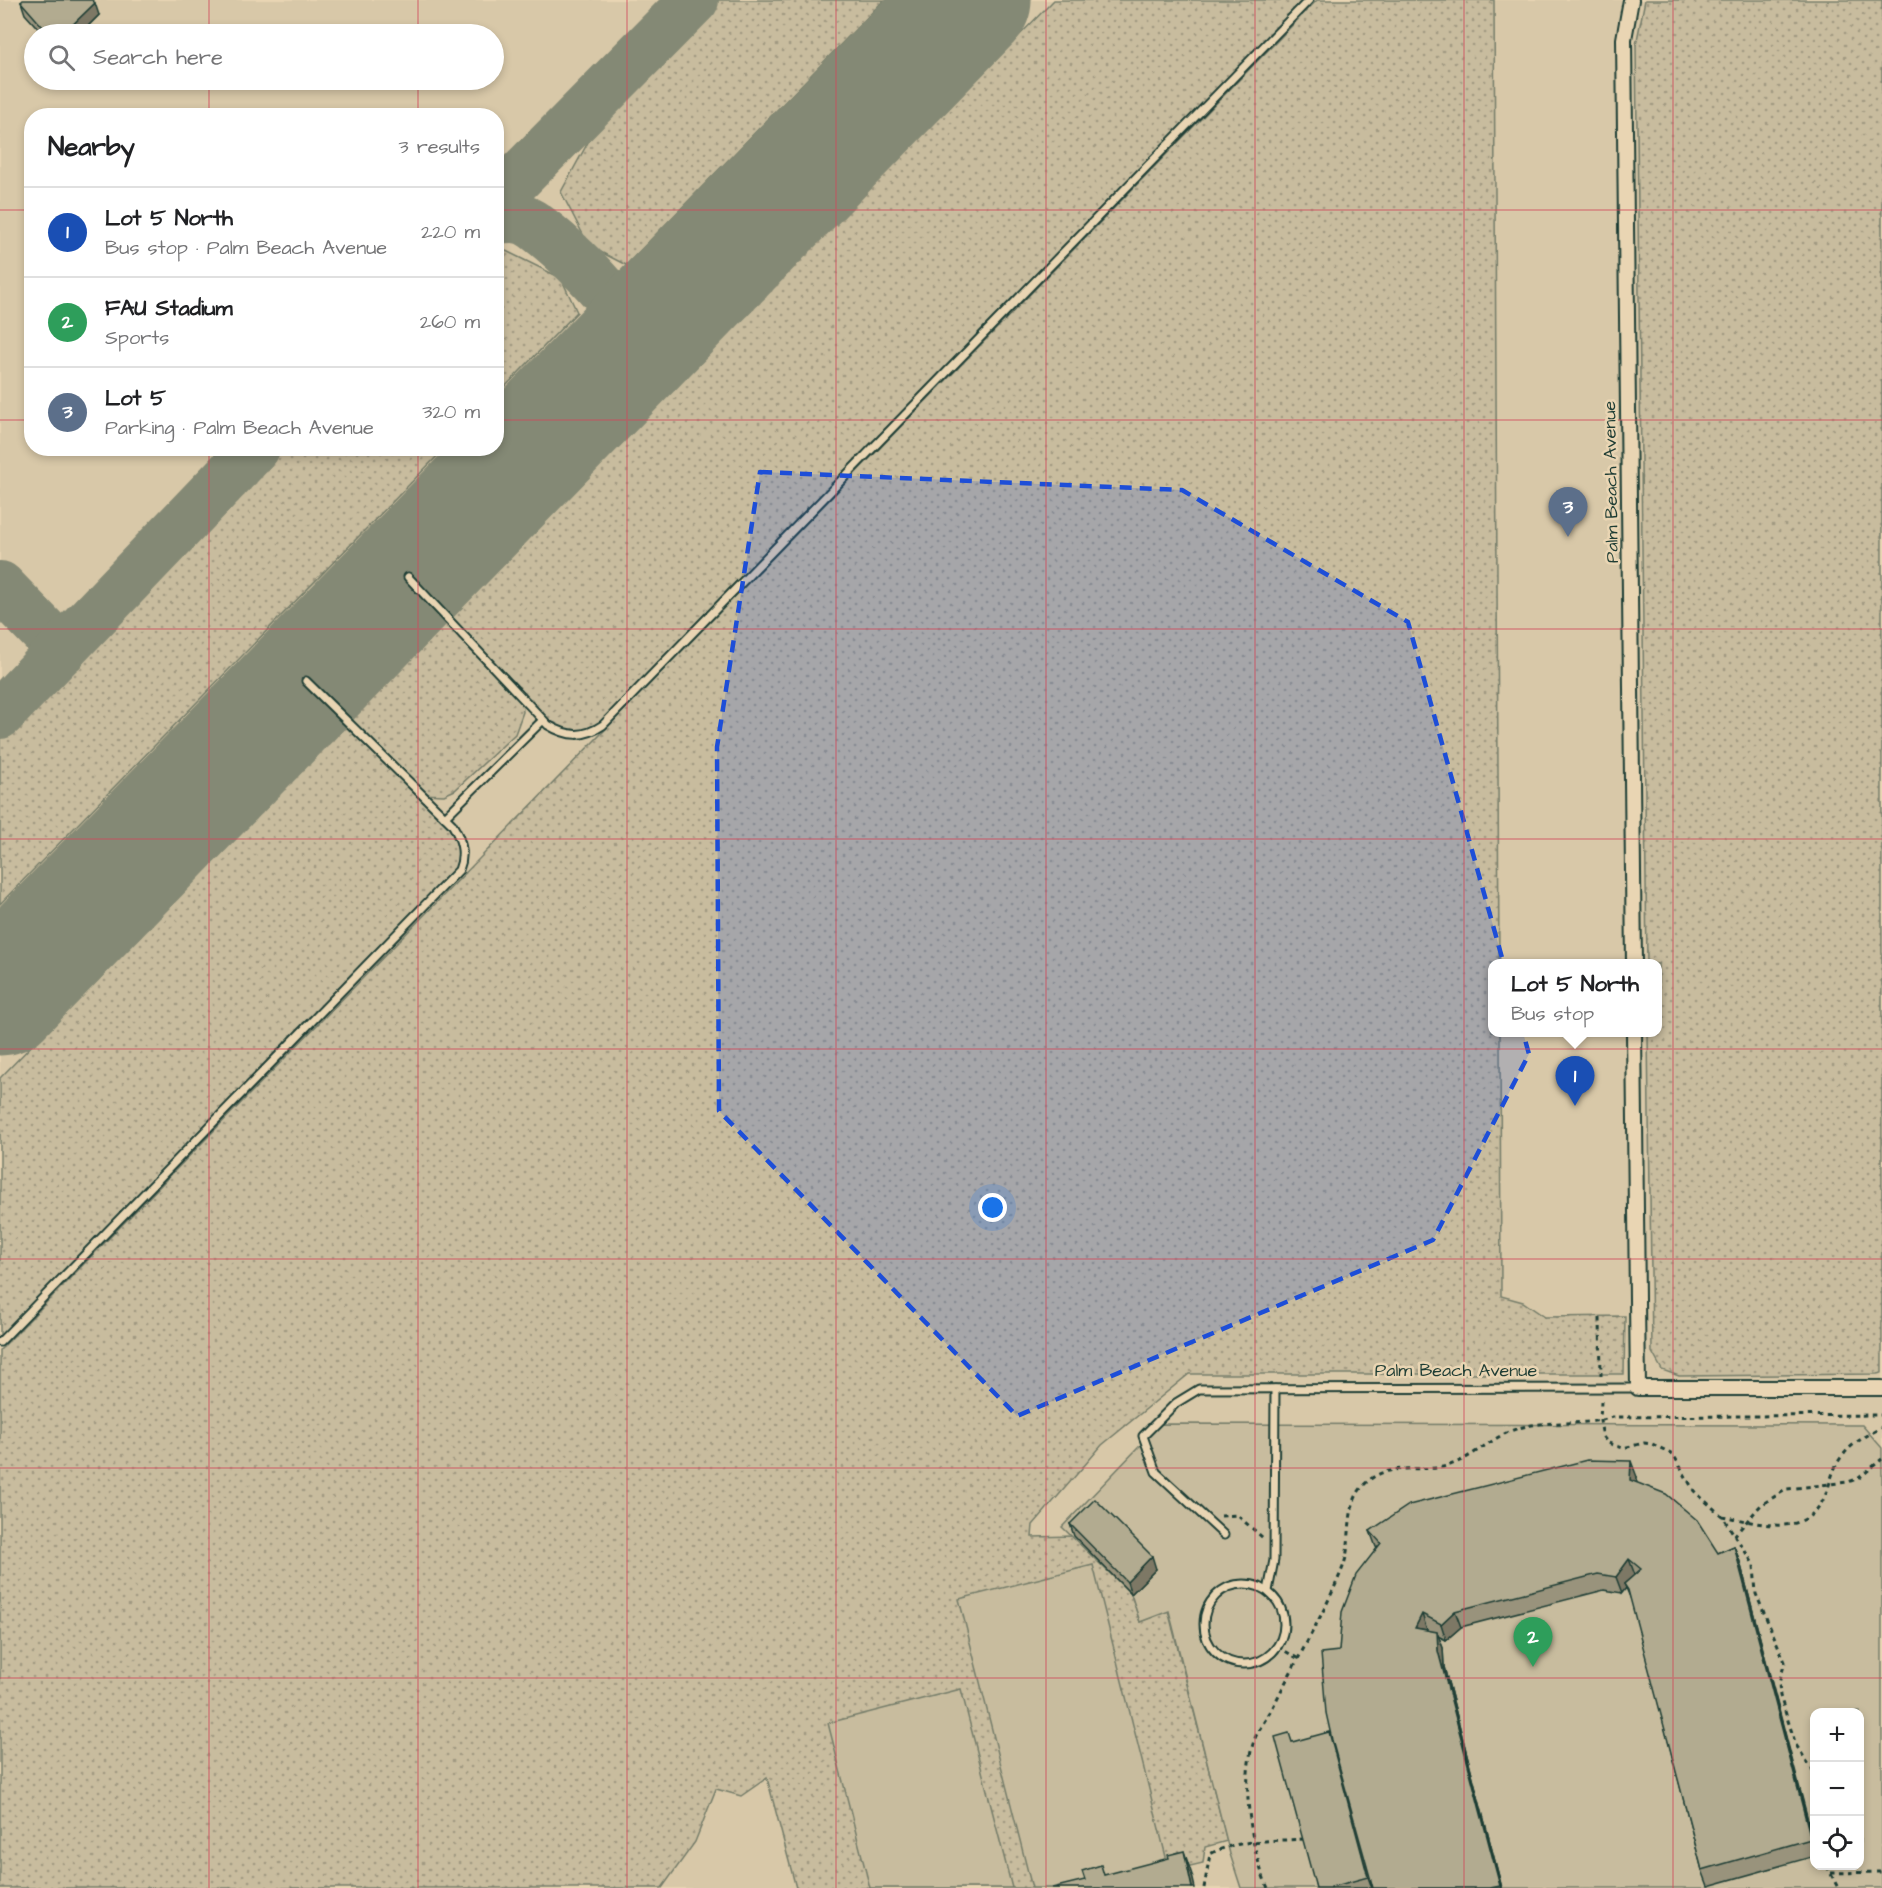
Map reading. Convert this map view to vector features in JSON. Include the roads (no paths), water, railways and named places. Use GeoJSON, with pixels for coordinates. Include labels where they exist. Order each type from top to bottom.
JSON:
{"type":"FeatureCollection","features":[{"type":"Feature","properties":{"kind":"street","name":"Palm Beach Avenue"},"geometry":{"type":"LineString","coordinates":[[1631,0],[1624,39],[1634,959]]}},
{"type":"Feature","properties":{"kind":"street"},"geometry":{"type":"LineString","coordinates":[[1634,1037],[1638,1388]]}},
{"type":"Feature","properties":{"kind":"street","name":"Palm Beach Avenue"},"geometry":{"type":"LineString","coordinates":[[1638,1388],[1882,1388]]}},
{"type":"Feature","properties":{"kind":"lane"},"geometry":{"type":"LineString","coordinates":[[408,577],[543,720],[559,732],[574,735],[585,735],[603,725],[1309,0]]}},
{"type":"Feature","properties":{"kind":"lane"},"geometry":{"type":"LineString","coordinates":[[0,1342],[453,879],[463,861],[459,835],[445,817],[306,681]]}},
{"type":"Feature","properties":{"kind":"lane"},"geometry":{"type":"LineString","coordinates":[[445,817],[543,720]]}},
{"type":"Feature","properties":{"kind":"lane","name":"Palm Beach Avenue"},"geometry":{"type":"LineString","coordinates":[[1224,1535],[1156,1472],[1143,1436],[1176,1403],[1199,1389],[1638,1388]]}},
{"type":"Feature","properties":{"kind":"lane"},"geometry":{"type":"LineString","coordinates":[[1268,1591],[1275,1548],[1275,1389]]}},
{"type":"Feature","properties":{"kind":"lane"},"geometry":{"type":"LineString","coordinates":[[1237,1584],[1253,1584],[1268,1591],[1279,1603],[1285,1618],[1284,1633],[1278,1647],[1261,1661],[1239,1665],[1224,1660],[1212,1649],[1204,1634],[1204,1617],[1210,1602],[1222,1590],[1237,1584]]}},
{"type":"Feature","properties":{"kind":"place","name":"Lot 5"},"geometry":{"type":"Point","coordinates":[1568,537]}},
{"type":"Feature","properties":{"kind":"place","name":"Lot 5 North"},"geometry":{"type":"Point","coordinates":[1575,1106]}},
{"type":"Feature","properties":{"kind":"place","name":"FAU Stadium"},"geometry":{"type":"Point","coordinates":[1533,1667]}}]}
